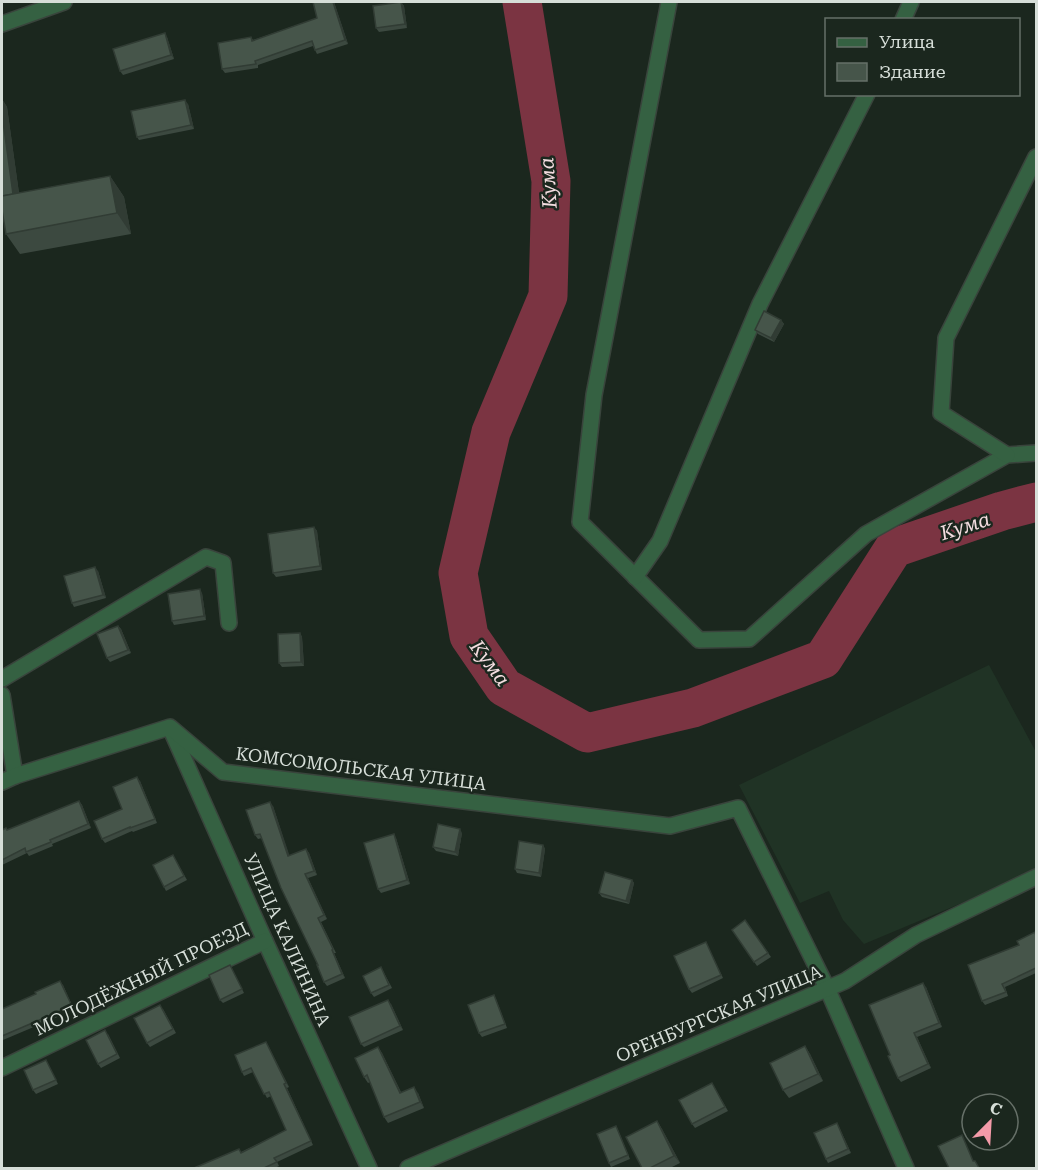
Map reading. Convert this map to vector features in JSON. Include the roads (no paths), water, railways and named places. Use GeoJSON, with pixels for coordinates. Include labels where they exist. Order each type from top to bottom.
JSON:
{"type":"FeatureCollection","features":[{"type":"Feature","properties":{"kind":"street"},"geometry":{"type":"LineString","coordinates":[[2,24],[64,2]]}},
{"type":"Feature","properties":{"kind":"street"},"geometry":{"type":"LineString","coordinates":[[669,2],[594,395],[580,522],[699,640],[749,639],[866,534],[1007,455],[1036,453]]}},
{"type":"Feature","properties":{"kind":"street"},"geometry":{"type":"LineString","coordinates":[[904,18],[911,2]]}},
{"type":"Feature","properties":{"kind":"street"},"geometry":{"type":"LineString","coordinates":[[635,577],[660,541],[760,304],[866,96]]}},
{"type":"Feature","properties":{"kind":"street"},"geometry":{"type":"LineString","coordinates":[[1007,455],[941,413],[946,338],[1036,158]]}},
{"type":"Feature","properties":{"kind":"street"},"geometry":{"type":"LineString","coordinates":[[2,679],[206,557],[223,563],[229,623]]}},
{"type":"Feature","properties":{"kind":"street"},"geometry":{"type":"LineString","coordinates":[[2,695],[8,779],[170,727]]}},
{"type":"Feature","properties":{"kind":"street","name":"КОМСОМОЛЬСКАЯ УЛИЦА"},"geometry":{"type":"LineString","coordinates":[[170,727],[223,772],[670,826],[738,808],[827,988]]}},
{"type":"Feature","properties":{"kind":"street","name":"УЛИЦА КАЛИНИНА"},"geometry":{"type":"LineString","coordinates":[[170,727],[369,1168]]}},
{"type":"Feature","properties":{"kind":"street","name":"ОРЕНБУРГСКАЯ УЛИЦА"},"geometry":{"type":"LineString","coordinates":[[408,1168],[845,981],[916,935],[1036,877]]}},
{"type":"Feature","properties":{"kind":"street","name":"МОЛОДЁЖНЫЙ ПРОЕЗД"},"geometry":{"type":"LineString","coordinates":[[2,1068],[265,941]]}},
{"type":"Feature","properties":{"kind":"street"},"geometry":{"type":"LineString","coordinates":[[827,988],[906,1168]]}},
{"type":"Feature","properties":{"kind":"waterway","name":"Кума"},"geometry":{"type":"LineString","coordinates":[[522,2],[551,181],[548,296],[491,432],[458,573],[469,636],[504,687],[587,733],[693,708],[823,659],[894,548],[1002,511],[1036,502]]}}]}
